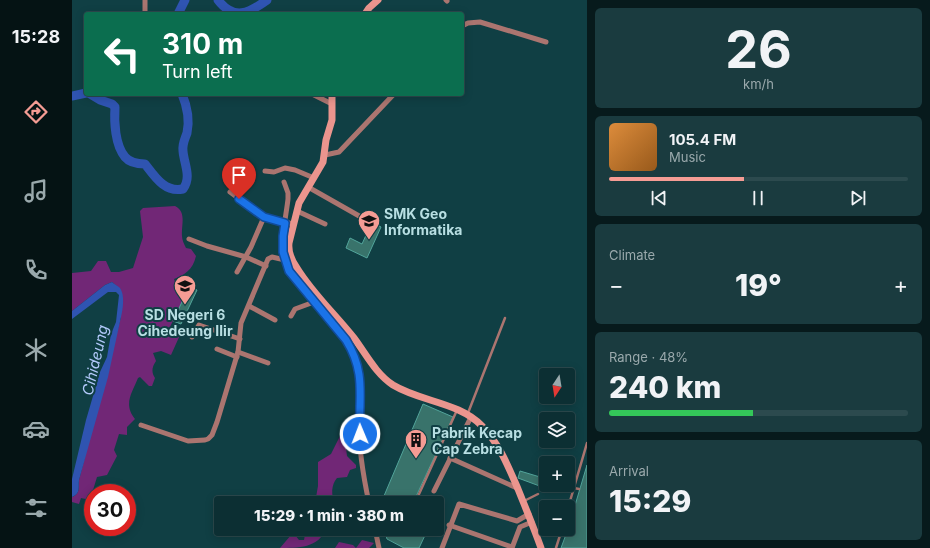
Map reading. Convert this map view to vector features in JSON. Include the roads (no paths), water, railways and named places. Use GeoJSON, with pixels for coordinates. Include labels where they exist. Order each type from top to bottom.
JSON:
{"type":"FeatureCollection","features":[{"type":"Feature","properties":{"kind":"main road"},"geometry":{"type":"LineString","coordinates":[[367,12],[378,0]]}},
{"type":"Feature","properties":{"kind":"main road"},"geometry":{"type":"LineString","coordinates":[[332,96],[332,120],[326,140],[328,154],[289,223],[288,248],[293,263],[380,374],[393,385],[469,415],[481,424],[495,442],[510,469],[542,548]]}},
{"type":"Feature","properties":{"kind":"street"},"geometry":{"type":"LineString","coordinates":[[145,0],[145,12]]}},
{"type":"Feature","properties":{"kind":"street"},"geometry":{"type":"LineString","coordinates":[[464,25],[468,23],[480,22],[546,42]]}},
{"type":"Feature","properties":{"kind":"street"},"geometry":{"type":"LineString","coordinates":[[316,96],[332,104]]}},
{"type":"Feature","properties":{"kind":"street"},"geometry":{"type":"LineString","coordinates":[[328,154],[339,152],[392,96]]}},
{"type":"Feature","properties":{"kind":"street"},"geometry":{"type":"LineString","coordinates":[[265,171],[274,172],[285,168],[314,178]]}},
{"type":"Feature","properties":{"kind":"street"},"geometry":{"type":"LineString","coordinates":[[284,182],[288,193],[289,223],[283,241],[285,260],[293,277],[346,340],[357,360],[360,376],[359,419],[361,465],[368,496]]}},
{"type":"Feature","properties":{"kind":"street"},"geometry":{"type":"LineString","coordinates":[[308,187],[368,221]]}},
{"type":"Feature","properties":{"kind":"street"},"geometry":{"type":"LineString","coordinates":[[230,192],[264,217],[289,223]]}},
{"type":"Feature","properties":{"kind":"street"},"geometry":{"type":"LineString","coordinates":[[297,211],[325,224]]}},
{"type":"Feature","properties":{"kind":"street"},"geometry":{"type":"LineString","coordinates":[[236,272],[246,257],[264,217]]}},
{"type":"Feature","properties":{"kind":"street"},"geometry":{"type":"LineString","coordinates":[[189,239],[207,246],[246,257],[266,266]]}},
{"type":"Feature","properties":{"kind":"street"},"geometry":{"type":"LineString","coordinates":[[141,425],[188,441],[205,440],[212,435],[238,354],[241,323],[270,257],[285,260]]}},
{"type":"Feature","properties":{"kind":"street"},"geometry":{"type":"LineString","coordinates":[[291,316],[295,309],[314,302]]}},
{"type":"Feature","properties":{"kind":"street"},"geometry":{"type":"LineString","coordinates":[[249,306],[275,320]]}},
{"type":"Feature","properties":{"kind":"street"},"geometry":{"type":"LineString","coordinates":[[192,336],[199,326],[240,339]]}},
{"type":"Feature","properties":{"kind":"street"},"geometry":{"type":"LineString","coordinates":[[217,349],[268,363]]}},
{"type":"Feature","properties":{"kind":"street"},"geometry":{"type":"LineString","coordinates":[[357,360],[365,354]]}},
{"type":"Feature","properties":{"kind":"street"},"geometry":{"type":"LineString","coordinates":[[434,491],[469,415]]}},
{"type":"Feature","properties":{"kind":"street"},"geometry":{"type":"LineString","coordinates":[[450,458],[517,488]]}},
{"type":"Feature","properties":{"kind":"street"},"geometry":{"type":"LineString","coordinates":[[442,548],[457,506],[461,503],[517,521],[520,527]]}},
{"type":"Feature","properties":{"kind":"street"},"geometry":{"type":"LineString","coordinates":[[517,521],[529,514]]}},
{"type":"Feature","properties":{"kind":"street"},"geometry":{"type":"LineString","coordinates":[[450,525],[512,547],[520,527],[532,522]]}},
{"type":"Feature","properties":{"kind":"street"},"geometry":{"type":"LineString","coordinates":[[376,536],[379,548]]}},
{"type":"Feature","properties":{"kind":"lane"},"geometry":{"type":"LineString","coordinates":[[469,415],[505,318]]}},
{"type":"Feature","properties":{"kind":"lane"},"geometry":{"type":"LineString","coordinates":[[418,496],[457,410]]}},
{"type":"Feature","properties":{"kind":"lane"},"geometry":{"type":"LineString","coordinates":[[575,485],[587,444]]}},
{"type":"Feature","properties":{"kind":"lane"},"geometry":{"type":"LineString","coordinates":[[575,488],[579,489]]}},
{"type":"Feature","properties":{"kind":"lane"},"geometry":{"type":"LineString","coordinates":[[523,501],[538,494]]}},
{"type":"Feature","properties":{"kind":"lane"},"geometry":{"type":"LineString","coordinates":[[556,548],[560,536]]}},
{"type":"Feature","properties":{"kind":"water"},"geometry":{"type":"Polygon","coordinates":[[[112,282],[120,288],[123,294],[122,314],[108,377],[79,480],[77,494],[72,497],[72,479],[86,420],[100,372],[107,357],[111,334],[116,322],[119,295],[116,292],[108,292],[72,319],[72,311],[105,285],[112,282]]]}},
{"type":"Feature","properties":{"kind":"waterway","name":"Cihideung"},"geometry":{"type":"LineString","coordinates":[[179,12],[185,0]]}},
{"type":"Feature","properties":{"kind":"waterway","name":"Cihideung"},"geometry":{"type":"LineString","coordinates":[[218,0],[224,7],[233,12]]}},
{"type":"Feature","properties":{"kind":"waterway","name":"Cihideung"},"geometry":{"type":"LineString","coordinates":[[245,12],[267,0]]}},
{"type":"Feature","properties":{"kind":"waterway","name":"Cihideung"},"geometry":{"type":"LineString","coordinates":[[72,96],[84,93]]}},
{"type":"Feature","properties":{"kind":"waterway","name":"Cihideung"},"geometry":{"type":"LineString","coordinates":[[93,96],[112,104],[115,107],[117,140],[125,157],[132,162],[145,164],[161,183],[171,189],[177,190],[183,189],[187,180],[187,170],[183,148],[188,128],[188,118],[187,108],[183,96]]}},
{"type":"Feature","properties":{"kind":"place","name":"SMK Geo Informatika"},"geometry":{"type":"Point","coordinates":[369,240]}},
{"type":"Feature","properties":{"kind":"place","name":"SD Negeri 6 Cihedeung Ilir"},"geometry":{"type":"Point","coordinates":[185,306]}},
{"type":"Feature","properties":{"kind":"place","name":"Pabrik Kecap Cap Zebra"},"geometry":{"type":"Point","coordinates":[416,460]}}]}
